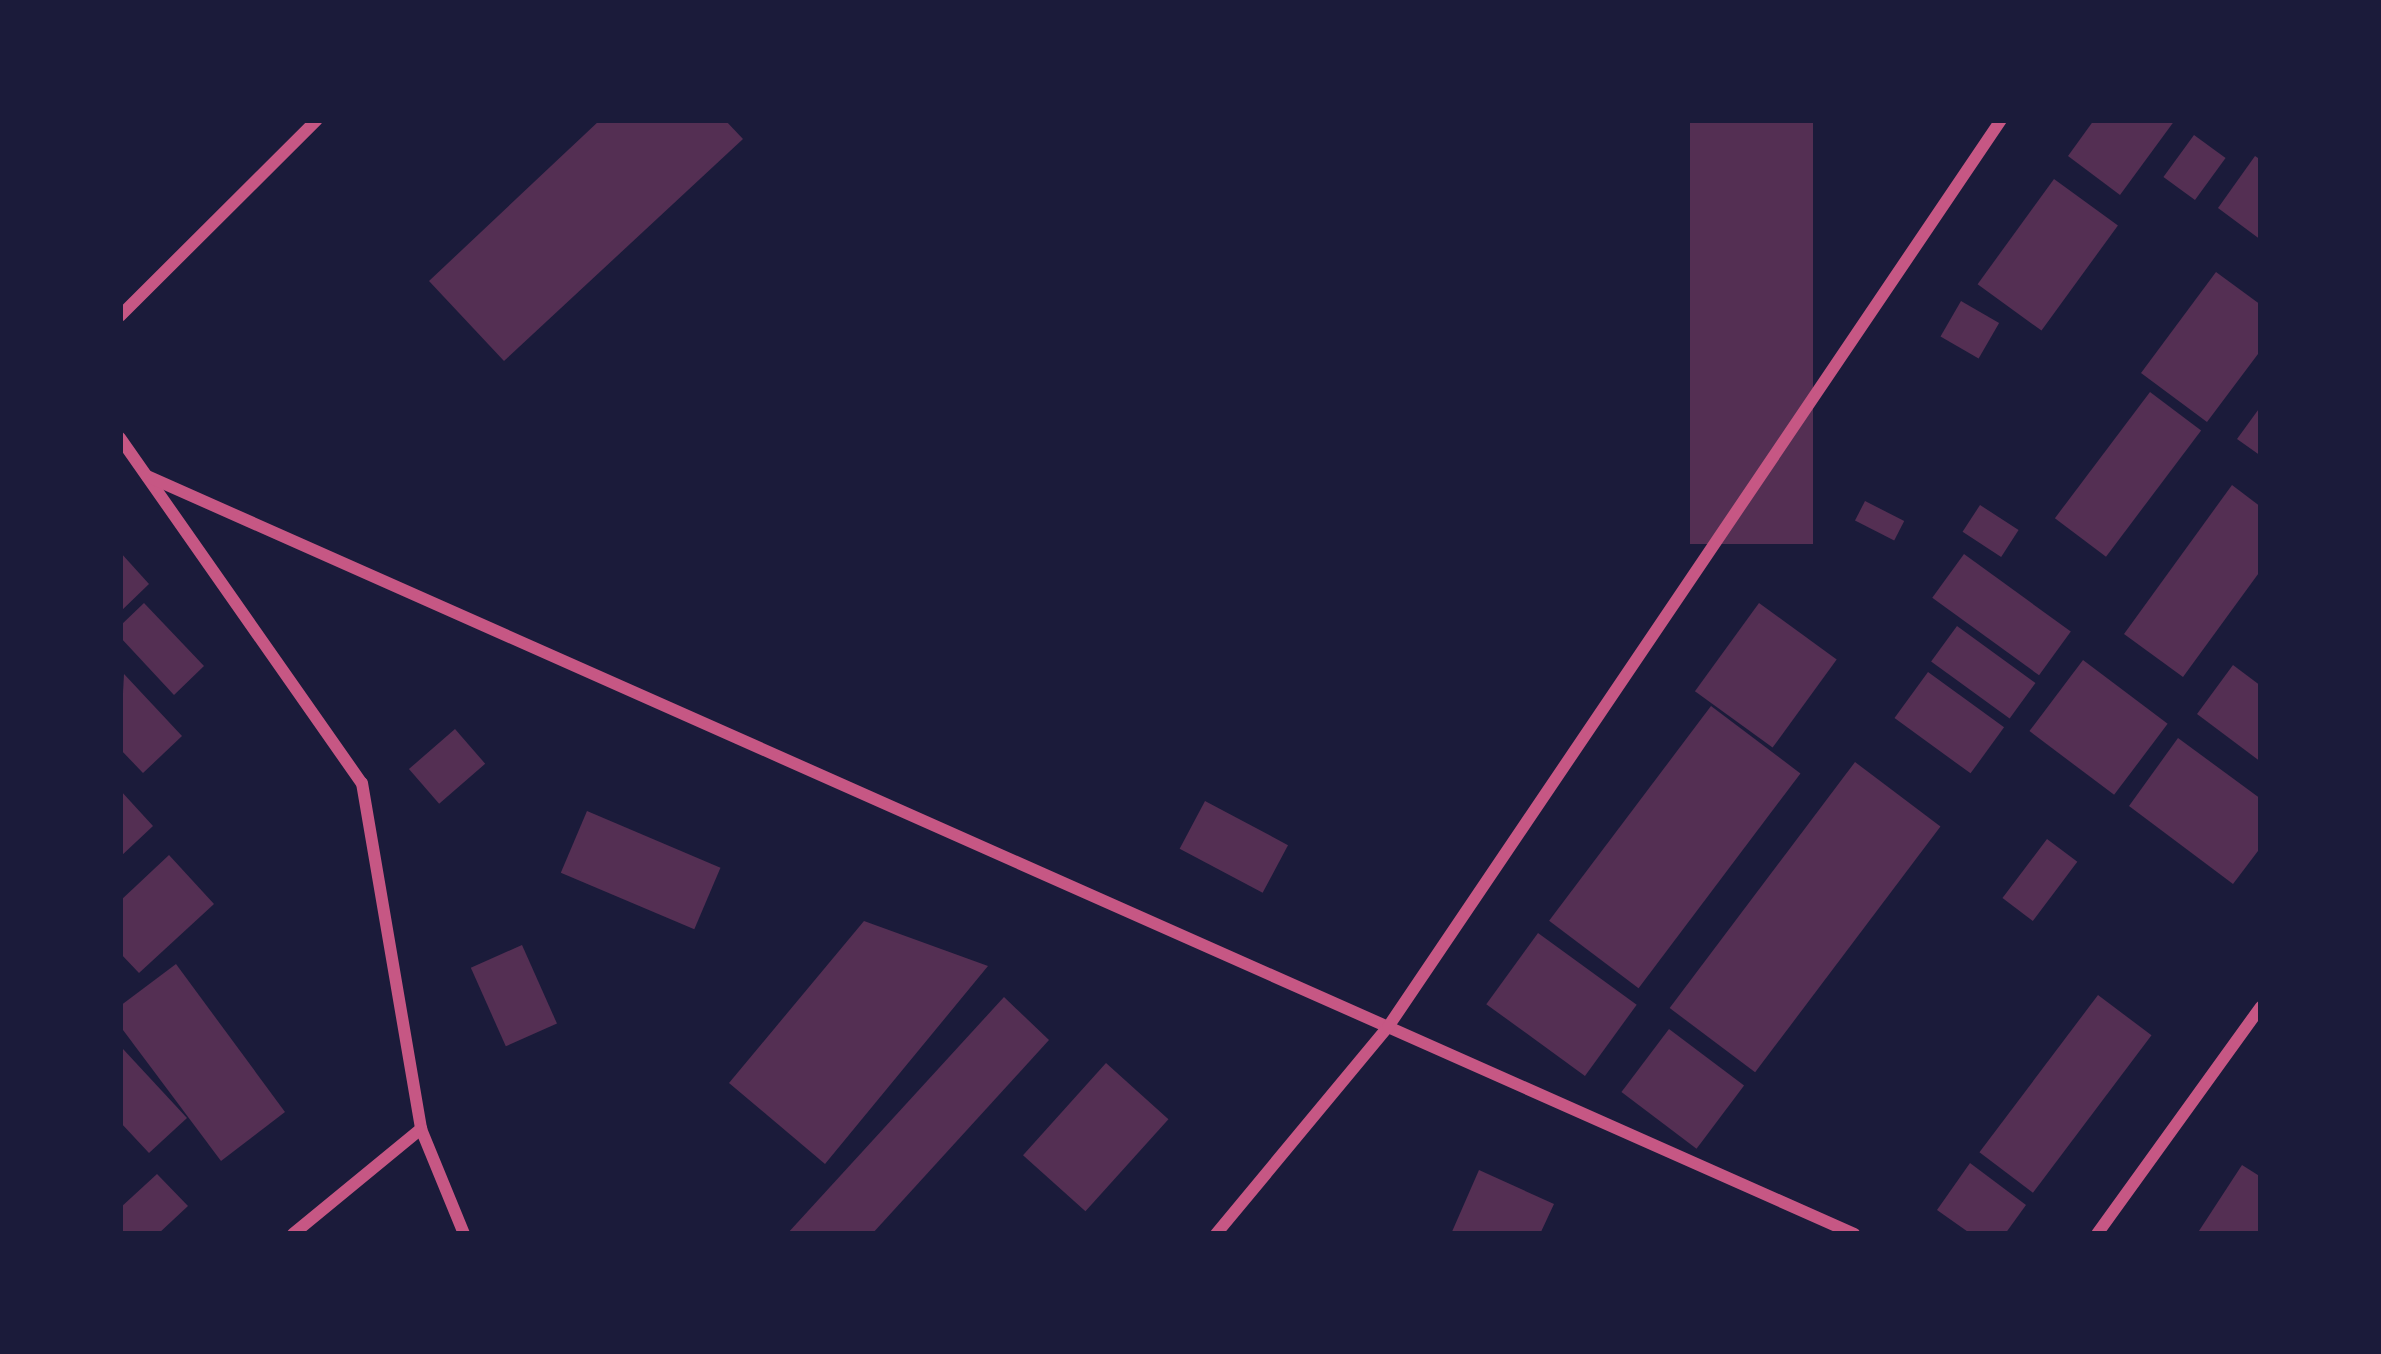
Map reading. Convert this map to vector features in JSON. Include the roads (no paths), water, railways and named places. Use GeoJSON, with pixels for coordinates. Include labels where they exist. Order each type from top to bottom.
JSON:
{"type":"FeatureCollection","features":[{"type":"Feature","properties":{"kind":"street"},"geometry":{"type":"LineString","coordinates":[[120,316],[317,120]]}},
{"type":"Feature","properties":{"kind":"street"},"geometry":{"type":"LineString","coordinates":[[1216,1234],[1388,1027],[2001,120]]}},
{"type":"Feature","properties":{"kind":"street"},"geometry":{"type":"LineString","coordinates":[[120,438],[362,783],[422,1129],[464,1234]]}},
{"type":"Feature","properties":{"kind":"street"},"geometry":{"type":"LineString","coordinates":[[147,476],[1854,1234]]}},
{"type":"Feature","properties":{"kind":"street"},"geometry":{"type":"LineString","coordinates":[[2097,1234],[2261,1007]]}},
{"type":"Feature","properties":{"kind":"street"},"geometry":{"type":"LineString","coordinates":[[292,1234],[422,1129]]}}]}
